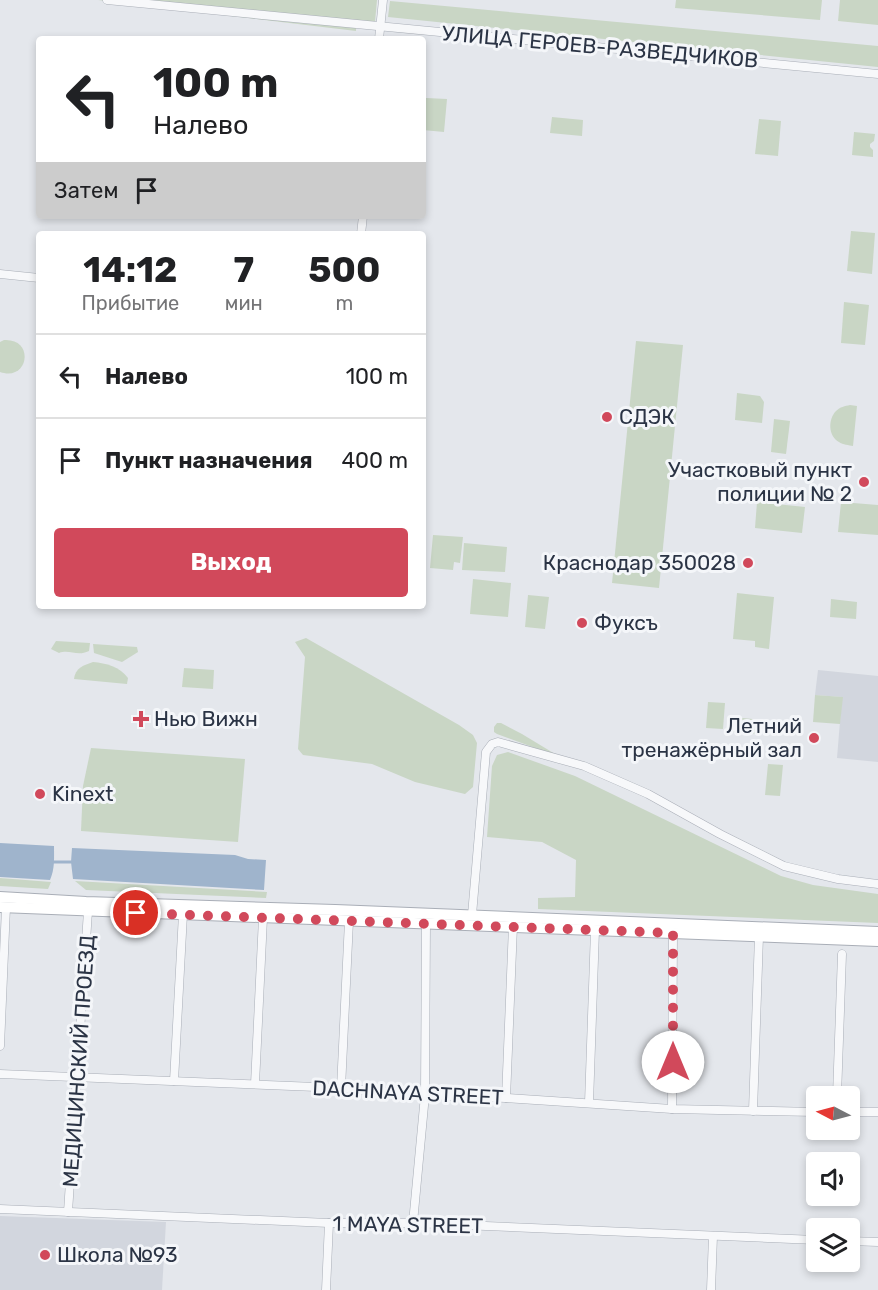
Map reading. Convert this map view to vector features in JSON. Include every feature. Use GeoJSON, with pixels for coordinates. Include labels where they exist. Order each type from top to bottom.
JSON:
{"type":"FeatureCollection","features":[{"type":"Feature","properties":{"kind":"main road"},"geometry":{"type":"LineString","coordinates":[[0,897],[878,932]]}},
{"type":"Feature","properties":{"kind":"main road"},"geometry":{"type":"LineString","coordinates":[[3,907],[878,941]]}},
{"type":"Feature","properties":{"kind":"street","name":"УЛИЦА ГЕРОЕВ-РАЗВЕДЧИКОВ"},"geometry":{"type":"LineString","coordinates":[[107,0],[878,74]]}},
{"type":"Feature","properties":{"kind":"street"},"geometry":{"type":"LineString","coordinates":[[380,36],[383,0]]}},
{"type":"Feature","properties":{"kind":"street"},"geometry":{"type":"LineString","coordinates":[[0,274],[36,278]]}},
{"type":"Feature","properties":{"kind":"street"},"geometry":{"type":"LineString","coordinates":[[472,915],[486,752],[492,744],[498,742],[584,766],[610,777],[648,794],[784,866],[838,879],[878,884]]}},
{"type":"Feature","properties":{"kind":"street"},"geometry":{"type":"LineString","coordinates":[[0,1046],[3,907]]}},
{"type":"Feature","properties":{"kind":"street","name":"МЕДИЦИНСКИЙ ПРОЕЗД"},"geometry":{"type":"LineString","coordinates":[[68,1212],[88,911]]}},
{"type":"Feature","properties":{"kind":"street"},"geometry":{"type":"LineString","coordinates":[[174,1081],[183,914]]}},
{"type":"Feature","properties":{"kind":"street"},"geometry":{"type":"LineString","coordinates":[[255,1084],[263,918]]}},
{"type":"Feature","properties":{"kind":"street"},"geometry":{"type":"LineString","coordinates":[[341,1088],[349,921]]}},
{"type":"Feature","properties":{"kind":"street"},"geometry":{"type":"LineString","coordinates":[[413,1223],[425,1095],[426,923]]}},
{"type":"Feature","properties":{"kind":"street"},"geometry":{"type":"LineString","coordinates":[[506,1098],[513,926]]}},
{"type":"Feature","properties":{"kind":"street"},"geometry":{"type":"LineString","coordinates":[[589,1103],[595,930]]}},
{"type":"Feature","properties":{"kind":"street"},"geometry":{"type":"LineString","coordinates":[[672,1109],[673,933]]}},
{"type":"Feature","properties":{"kind":"street"},"geometry":{"type":"LineString","coordinates":[[753,1111],[759,936]]}},
{"type":"Feature","properties":{"kind":"street"},"geometry":{"type":"LineString","coordinates":[[837,1086],[842,954]]}},
{"type":"Feature","properties":{"kind":"street","name":"DACHNAYA STREET"},"geometry":{"type":"LineString","coordinates":[[0,1074],[341,1088],[672,1109],[806,1112]]}},
{"type":"Feature","properties":{"kind":"street"},"geometry":{"type":"LineString","coordinates":[[860,1112],[878,1112]]}},
{"type":"Feature","properties":{"kind":"street","name":"1 MAYA STREET"},"geometry":{"type":"LineString","coordinates":[[0,1209],[806,1240]]}},
{"type":"Feature","properties":{"kind":"street"},"geometry":{"type":"LineString","coordinates":[[326,1290],[329,1223]]}},
{"type":"Feature","properties":{"kind":"street"},"geometry":{"type":"LineString","coordinates":[[711,1290],[713,1236]]}},
{"type":"Feature","properties":{"kind":"street"},"geometry":{"type":"LineString","coordinates":[[860,1241],[878,1242]]}},
{"type":"Feature","properties":{"kind":"shaded area"},"geometry":{"type":"Polygon","coordinates":[[[818,670],[878,676],[878,762],[837,758],[842,697],[815,695],[818,670]]]}},
{"type":"Feature","properties":{"kind":"shaded area"},"geometry":{"type":"Polygon","coordinates":[[[0,1216],[166,1222],[162,1290],[0,1290],[0,1216]]]}},
{"type":"Feature","properties":{"kind":"green space"},"geometry":{"type":"Polygon","coordinates":[[[98,0],[377,0],[375,22],[356,21],[356,31],[98,0]]]}},
{"type":"Feature","properties":{"kind":"green space"},"geometry":{"type":"Polygon","coordinates":[[[676,0],[822,0],[820,20],[675,8],[676,0]]]}},
{"type":"Feature","properties":{"kind":"green space"},"geometry":{"type":"Polygon","coordinates":[[[840,0],[878,0],[878,25],[838,21],[840,0]]]}},
{"type":"Feature","properties":{"kind":"green space"},"geometry":{"type":"Polygon","coordinates":[[[390,1],[878,46],[878,67],[388,17],[390,1]]]}},
{"type":"Feature","properties":{"kind":"green space"},"geometry":{"type":"Polygon","coordinates":[[[426,98],[447,99],[444,132],[426,130],[426,98]]]}},
{"type":"Feature","properties":{"kind":"green space"},"geometry":{"type":"Polygon","coordinates":[[[552,117],[583,120],[582,136],[550,133],[552,117]]]}},
{"type":"Feature","properties":{"kind":"green space"},"geometry":{"type":"Polygon","coordinates":[[[759,119],[781,121],[778,156],[755,154],[759,119]]]}},
{"type":"Feature","properties":{"kind":"green space"},"geometry":{"type":"Polygon","coordinates":[[[854,132],[875,134],[874,141],[870,144],[873,157],[852,155],[854,132]]]}},
{"type":"Feature","properties":{"kind":"green space"},"geometry":{"type":"Polygon","coordinates":[[[851,231],[875,233],[872,274],[847,271],[851,231]]]}},
{"type":"Feature","properties":{"kind":"green space"},"geometry":{"type":"Polygon","coordinates":[[[844,302],[869,305],[865,345],[841,343],[844,302]]]}},
{"type":"Feature","properties":{"kind":"green space"},"geometry":{"type":"Polygon","coordinates":[[[14,341],[21,346],[24,352],[25,359],[17,371],[0,372],[0,342],[14,341]]]}},
{"type":"Feature","properties":{"kind":"green space"},"geometry":{"type":"Polygon","coordinates":[[[636,341],[683,345],[659,588],[612,583],[636,341]]]}},
{"type":"Feature","properties":{"kind":"green space"},"geometry":{"type":"Polygon","coordinates":[[[737,393],[760,396],[764,402],[762,423],[735,420],[737,393]]]}},
{"type":"Feature","properties":{"kind":"green space"},"geometry":{"type":"Polygon","coordinates":[[[850,405],[857,406],[853,446],[842,444],[835,439],[830,427],[833,414],[850,405]]]}},
{"type":"Feature","properties":{"kind":"green space"},"geometry":{"type":"Polygon","coordinates":[[[774,419],[790,421],[786,454],[771,452],[774,419]]]}},
{"type":"Feature","properties":{"kind":"green space"},"geometry":{"type":"Polygon","coordinates":[[[757,502],[805,507],[802,533],[755,528],[757,502]]]}},
{"type":"Feature","properties":{"kind":"green space"},"geometry":{"type":"Polygon","coordinates":[[[841,502],[878,505],[878,535],[838,532],[841,502]]]}},
{"type":"Feature","properties":{"kind":"green space"},"geometry":{"type":"Polygon","coordinates":[[[433,535],[463,537],[460,563],[454,562],[453,570],[430,568],[433,535]]]}},
{"type":"Feature","properties":{"kind":"green space"},"geometry":{"type":"Polygon","coordinates":[[[464,543],[507,547],[505,572],[462,570],[464,543]]]}},
{"type":"Feature","properties":{"kind":"green space"},"geometry":{"type":"Polygon","coordinates":[[[473,579],[511,583],[508,617],[470,614],[473,579]]]}},
{"type":"Feature","properties":{"kind":"green space"},"geometry":{"type":"Polygon","coordinates":[[[737,593],[774,597],[769,649],[755,647],[755,641],[733,639],[737,593]]]}},
{"type":"Feature","properties":{"kind":"green space"},"geometry":{"type":"Polygon","coordinates":[[[528,595],[549,597],[545,629],[525,627],[528,595]]]}},
{"type":"Feature","properties":{"kind":"green space"},"geometry":{"type":"Polygon","coordinates":[[[831,599],[857,602],[856,619],[830,617],[831,599]]]}},
{"type":"Feature","properties":{"kind":"green space"},"geometry":{"type":"Polygon","coordinates":[[[306,638],[473,735],[477,743],[473,787],[465,794],[415,782],[372,764],[303,755],[298,749],[305,657],[295,642],[306,638]]]}},
{"type":"Feature","properties":{"kind":"green space"},"geometry":{"type":"Polygon","coordinates":[[[56,641],[90,643],[89,651],[59,653],[51,649],[56,641]]]}},
{"type":"Feature","properties":{"kind":"green space"},"geometry":{"type":"Polygon","coordinates":[[[93,644],[137,647],[138,652],[122,662],[94,653],[93,644]]]}},
{"type":"Feature","properties":{"kind":"green space"},"geometry":{"type":"Polygon","coordinates":[[[93,662],[117,668],[128,678],[127,684],[74,679],[78,670],[93,662]]]}},
{"type":"Feature","properties":{"kind":"green space"},"geometry":{"type":"Polygon","coordinates":[[[184,668],[214,670],[213,689],[182,687],[184,668]]]}},
{"type":"Feature","properties":{"kind":"green space"},"geometry":{"type":"Polygon","coordinates":[[[815,695],[843,697],[840,724],[813,722],[815,695]]]}},
{"type":"Feature","properties":{"kind":"green space"},"geometry":{"type":"Polygon","coordinates":[[[708,702],[725,703],[723,729],[706,728],[708,702]]]}},
{"type":"Feature","properties":{"kind":"green space"},"geometry":{"type":"Polygon","coordinates":[[[733,717],[762,720],[760,734],[732,732],[733,717]]]}},
{"type":"Feature","properties":{"kind":"green space"},"geometry":{"type":"Polygon","coordinates":[[[497,723],[522,734],[560,757],[497,734],[494,732],[494,727],[497,723]]]}},
{"type":"Feature","properties":{"kind":"green space"},"geometry":{"type":"Polygon","coordinates":[[[91,748],[245,759],[238,842],[81,831],[83,786],[91,748]]]}},
{"type":"Feature","properties":{"kind":"green space"},"geometry":{"type":"Polygon","coordinates":[[[508,752],[575,776],[781,876],[813,885],[878,894],[878,923],[538,909],[538,898],[575,897],[576,860],[542,842],[487,837],[492,766],[497,755],[508,752]]]}},
{"type":"Feature","properties":{"kind":"green space"},"geometry":{"type":"Polygon","coordinates":[[[768,764],[783,765],[780,796],[765,795],[768,764]]]}},
{"type":"Feature","properties":{"kind":"green space"},"geometry":{"type":"Polygon","coordinates":[[[0,878],[51,882],[48,889],[0,886],[0,878]]]}},
{"type":"Feature","properties":{"kind":"green space"},"geometry":{"type":"Polygon","coordinates":[[[75,881],[267,892],[266,898],[86,890],[75,881]]]}},
{"type":"Feature","properties":{"kind":"water"},"geometry":{"type":"Polygon","coordinates":[[[0,843],[54,846],[50,880],[0,877],[0,843]]]}},
{"type":"Feature","properties":{"kind":"water"},"geometry":{"type":"Polygon","coordinates":[[[72,848],[235,855],[248,859],[266,860],[264,890],[73,879],[72,848]]]}},
{"type":"Feature","properties":{"kind":"waterway"},"geometry":{"type":"LineString","coordinates":[[54,862],[71,862]]}},
{"type":"Feature","properties":{"kind":"place","name":"СДЭК"},"geometry":{"type":"Point","coordinates":[607,417]}},
{"type":"Feature","properties":{"kind":"place","name":"Участковый пункт полиции № 2"},"geometry":{"type":"Point","coordinates":[864,482]}},
{"type":"Feature","properties":{"kind":"place","name":"Краснодар 350028"},"geometry":{"type":"Point","coordinates":[748,563]}},
{"type":"Feature","properties":{"kind":"place","name":"Фуксъ"},"geometry":{"type":"Point","coordinates":[582,623]}},
{"type":"Feature","properties":{"kind":"place","name":"Нью Вижн"},"geometry":{"type":"Point","coordinates":[141,719]}},
{"type":"Feature","properties":{"kind":"place","name":"Летний тренажёрный зал"},"geometry":{"type":"Point","coordinates":[814,738]}},
{"type":"Feature","properties":{"kind":"place","name":"Kinext"},"geometry":{"type":"Point","coordinates":[40,794]}},
{"type":"Feature","properties":{"kind":"place","name":"Школа №93"},"geometry":{"type":"Point","coordinates":[45,1255]}},
{"type":"Feature","properties":{"kind":"route"},"geometry":{"type":"LineString","coordinates":[[136,913],[673,933],[673,1062]]}}]}
